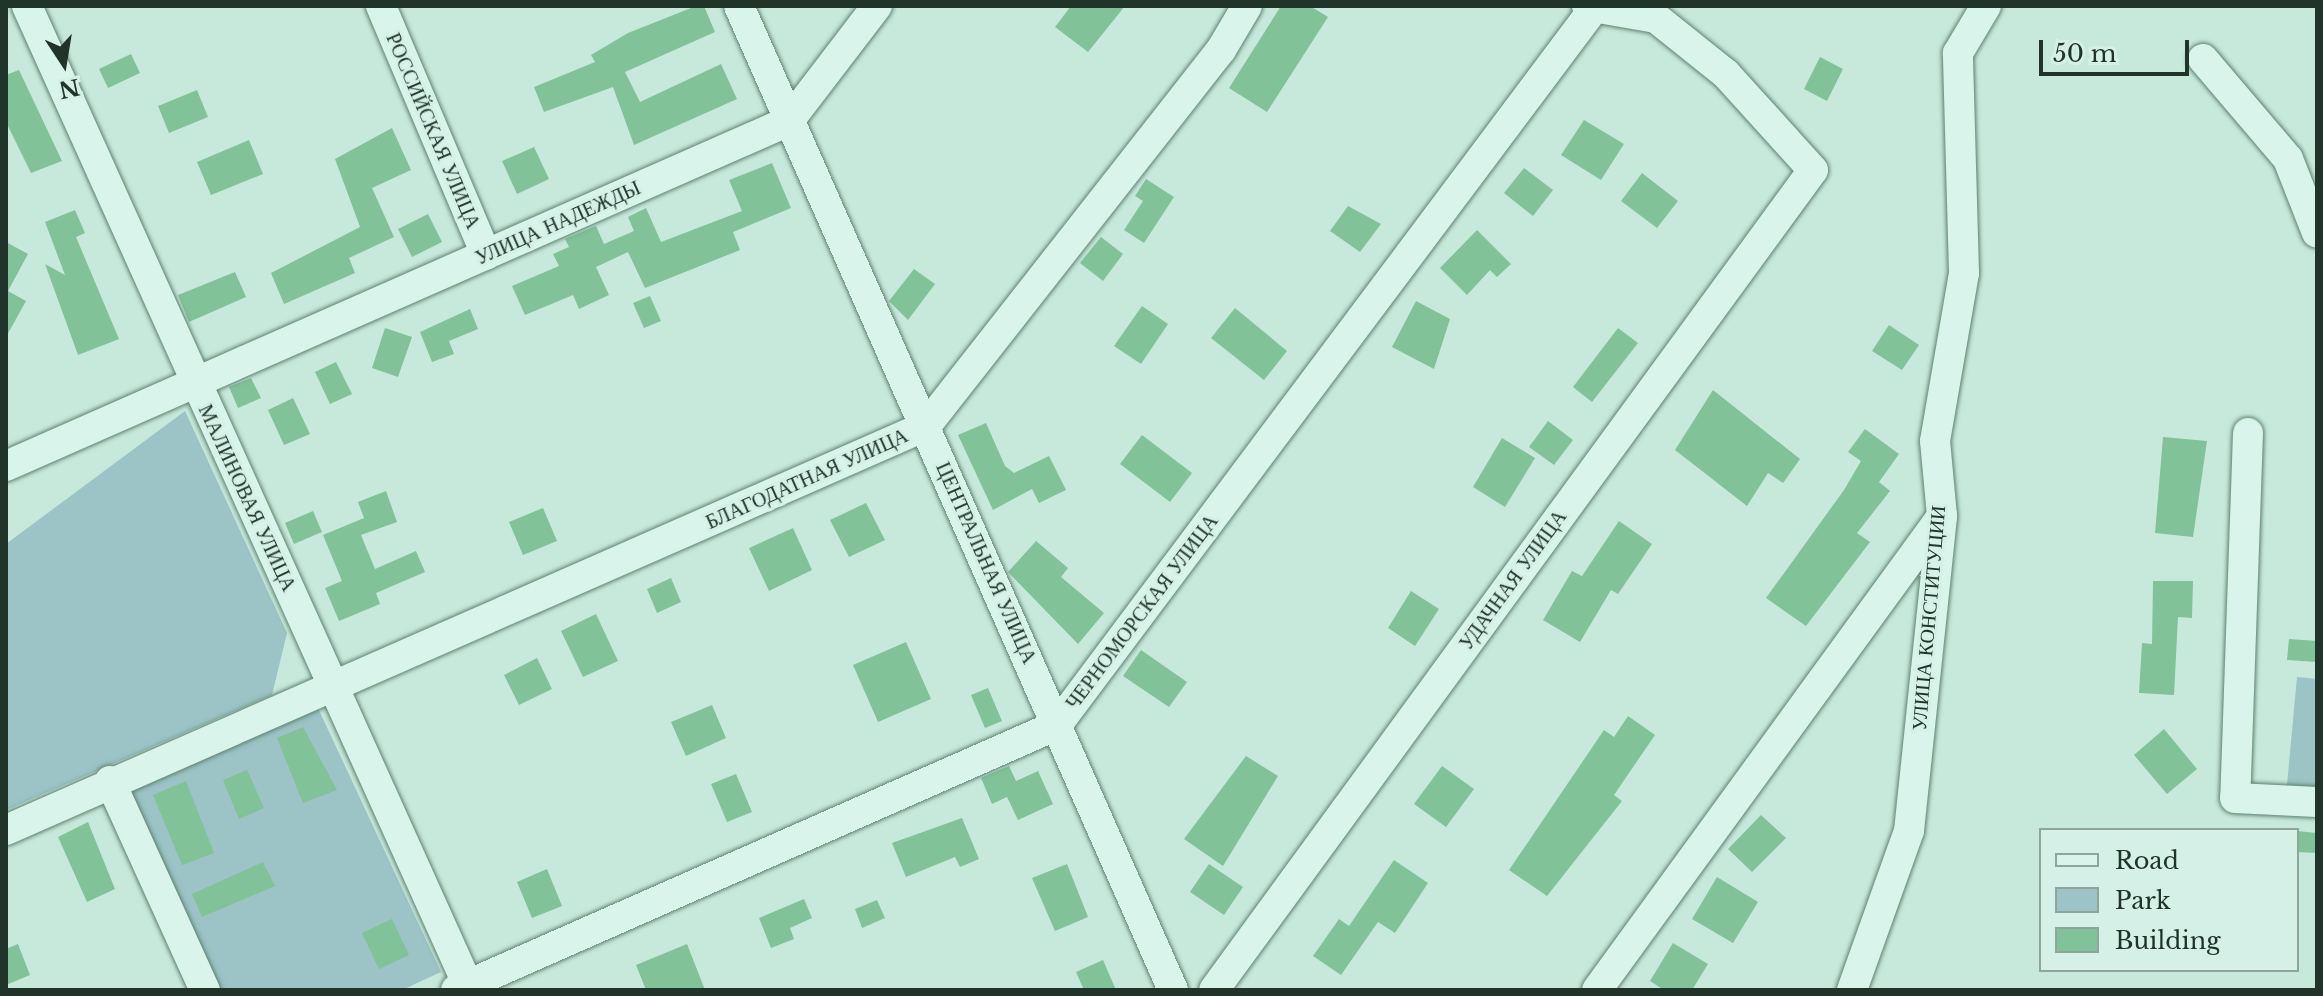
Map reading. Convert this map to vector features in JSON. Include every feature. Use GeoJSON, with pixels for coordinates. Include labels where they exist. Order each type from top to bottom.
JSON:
{"type":"FeatureCollection","features":[{"type":"Feature","properties":{"kind":"street","name":"МАЛИНОВАЯ УЛИЦА"},"geometry":{"type":"LineString","coordinates":[[27,6],[194,385],[335,687],[465,988]]}},
{"type":"Feature","properties":{"kind":"street","name":"РОССИЙСКАЯ УЛИЦА"},"geometry":{"type":"LineString","coordinates":[[381,6],[486,255]]}},
{"type":"Feature","properties":{"kind":"street","name":"ЦЕНТРАЛЬНАЯ УЛИЦА"},"geometry":{"type":"LineString","coordinates":[[739,6],[1173,990]]}},
{"type":"Feature","properties":{"kind":"street","name":"УЛИЦА НАДЕЖДЫ"},"geometry":{"type":"LineString","coordinates":[[6,466],[789,121],[877,6]]}},
{"type":"Feature","properties":{"kind":"street","name":"БЛАГОДАТНАЯ УЛИЦА"},"geometry":{"type":"LineString","coordinates":[[6,830],[110,781],[335,687],[926,426],[1221,50],[1247,6]]}},
{"type":"Feature","properties":{"kind":"street","name":"УЛИЦА КОНСТИТУЦИИ"},"geometry":{"type":"LineString","coordinates":[[1852,990],[1909,831],[1942,516],[1935,441],[1964,273],[1958,53],[1986,6]]}},
{"type":"Feature","properties":{"kind":"street","name":"УДАЧНАЯ УЛИЦА"},"geometry":{"type":"LineString","coordinates":[[1214,990],[1813,170],[1726,74],[1656,18],[1589,8]]}},
{"type":"Feature","properties":{"kind":"street","name":"ЧЕРНОМОРСКАЯ УЛИЦА"},"geometry":{"type":"LineString","coordinates":[[465,988],[1057,725],[1589,8]]}},
{"type":"Feature","properties":{"kind":"street"},"geometry":{"type":"LineString","coordinates":[[2203,59],[2288,159],[2317,233]]}},
{"type":"Feature","properties":{"kind":"street"},"geometry":{"type":"LineString","coordinates":[[2248,433],[2235,798],[2317,802]]}},
{"type":"Feature","properties":{"kind":"street"},"geometry":{"type":"LineString","coordinates":[[1597,990],[1942,516]]}},
{"type":"Feature","properties":{"kind":"street"},"geometry":{"type":"LineString","coordinates":[[110,781],[205,990]]}},
{"type":"Feature","properties":{"kind":"green space"},"geometry":{"type":"Polygon","coordinates":[[[185,411],[287,633],[272,695],[6,810],[6,544],[185,411]]]}},
{"type":"Feature","properties":{"kind":"green space"},"geometry":{"type":"Polygon","coordinates":[[[2297,677],[2317,679],[2317,787],[2287,785],[2297,677]]]}},
{"type":"Feature","properties":{"kind":"green space"},"geometry":{"type":"Polygon","coordinates":[[[311,693],[441,972],[402,990],[217,990],[118,787],[311,693]]]}},
{"type":"Feature","properties":{"kind":"building"},"geometry":{"type":"Polygon","coordinates":[[[696,6],[704,6],[715,32],[625,72],[640,102],[721,64],[737,99],[634,145],[613,87],[544,112],[534,87],[595,62],[591,55],[628,33],[696,6]]]}},
{"type":"Feature","properties":{"kind":"building"},"geometry":{"type":"Polygon","coordinates":[[[1071,6],[1125,6],[1088,52],[1055,27],[1071,6]]]}},
{"type":"Feature","properties":{"kind":"building"},"geometry":{"type":"Polygon","coordinates":[[[1281,6],[1310,6],[1328,17],[1267,112],[1229,88],[1281,6]]]}},
{"type":"Feature","properties":{"kind":"building"},"geometry":{"type":"Polygon","coordinates":[[[131,54],[140,73],[108,88],[99,69],[131,54]]]}},
{"type":"Feature","properties":{"kind":"building"},"geometry":{"type":"Polygon","coordinates":[[[1820,57],[1843,69],[1827,101],[1804,89],[1820,57]]]}},
{"type":"Feature","properties":{"kind":"building"},"geometry":{"type":"Polygon","coordinates":[[[19,70],[62,161],[31,173],[6,122],[6,75],[19,70]]]}},
{"type":"Feature","properties":{"kind":"building"},"geometry":{"type":"Polygon","coordinates":[[[197,90],[208,117],[169,133],[158,106],[197,90]]]}},
{"type":"Feature","properties":{"kind":"building"},"geometry":{"type":"Polygon","coordinates":[[[1584,120],[1624,144],[1601,180],[1561,155],[1584,120]]]}},
{"type":"Feature","properties":{"kind":"building"},"geometry":{"type":"Polygon","coordinates":[[[392,128],[411,170],[372,188],[394,237],[349,258],[355,273],[284,304],[271,273],[360,227],[335,159],[392,128]]]}},
{"type":"Feature","properties":{"kind":"building"},"geometry":{"type":"Polygon","coordinates":[[[249,140],[263,174],[211,195],[197,162],[249,140]]]}},
{"type":"Feature","properties":{"kind":"building"},"geometry":{"type":"Polygon","coordinates":[[[534,147],[549,179],[517,194],[502,161],[534,147]]]}},
{"type":"Feature","properties":{"kind":"building"},"geometry":{"type":"Polygon","coordinates":[[[772,163],[791,208],[733,232],[740,250],[645,288],[628,252],[596,267],[609,295],[579,309],[573,295],[525,315],[512,286],[559,266],[553,254],[569,247],[565,239],[596,226],[604,244],[634,231],[628,217],[646,208],[661,242],[742,211],[729,180],[772,163]]]}},
{"type":"Feature","properties":{"kind":"building"},"geometry":{"type":"Polygon","coordinates":[[[1524,168],[1553,190],[1533,216],[1504,193],[1524,168]]]}},
{"type":"Feature","properties":{"kind":"building"},"geometry":{"type":"Polygon","coordinates":[[[1642,173],[1678,201],[1657,228],[1621,201],[1642,173]]]}},
{"type":"Feature","properties":{"kind":"building"},"geometry":{"type":"Polygon","coordinates":[[[1146,179],[1174,197],[1144,243],[1124,230],[1143,201],[1135,196],[1146,179]]]}},
{"type":"Feature","properties":{"kind":"building"},"geometry":{"type":"Polygon","coordinates":[[[1348,206],[1381,224],[1360,252],[1330,231],[1348,206]]]}},
{"type":"Feature","properties":{"kind":"building"},"geometry":{"type":"Polygon","coordinates":[[[75,210],[85,233],[76,237],[119,339],[78,355],[45,264],[65,275],[45,222],[75,210]]]}},
{"type":"Feature","properties":{"kind":"building"},"geometry":{"type":"Polygon","coordinates":[[[428,214],[442,242],[412,257],[398,229],[428,214]]]}},
{"type":"Feature","properties":{"kind":"building"},"geometry":{"type":"Polygon","coordinates":[[[1477,230],[1511,264],[1497,277],[1490,270],[1467,295],[1440,268],[1477,230]]]}},
{"type":"Feature","properties":{"kind":"building"},"geometry":{"type":"Polygon","coordinates":[[[1101,237],[1123,254],[1103,281],[1080,263],[1101,237]]]}},
{"type":"Feature","properties":{"kind":"building"},"geometry":{"type":"Polygon","coordinates":[[[6,242],[28,254],[8,291],[26,301],[6,337],[6,242]]]}},
{"type":"Feature","properties":{"kind":"building"},"geometry":{"type":"Polygon","coordinates":[[[914,269],[935,284],[908,320],[889,301],[914,269]]]}},
{"type":"Feature","properties":{"kind":"building"},"geometry":{"type":"Polygon","coordinates":[[[235,272],[246,297],[189,322],[178,295],[235,272]]]}},
{"type":"Feature","properties":{"kind":"building"},"geometry":{"type":"Polygon","coordinates":[[[650,296],[661,321],[644,328],[633,303],[650,296]]]}},
{"type":"Feature","properties":{"kind":"building"},"geometry":{"type":"Polygon","coordinates":[[[1416,301],[1450,319],[1434,369],[1392,347],[1416,301]]]}},
{"type":"Feature","properties":{"kind":"building"},"geometry":{"type":"Polygon","coordinates":[[[1142,306],[1168,324],[1141,364],[1114,346],[1142,306]]]}},
{"type":"Feature","properties":{"kind":"building"},"geometry":{"type":"Polygon","coordinates":[[[1235,308],[1287,351],[1264,380],[1211,338],[1235,308]]]}},
{"type":"Feature","properties":{"kind":"building"},"geometry":{"type":"Polygon","coordinates":[[[470,309],[478,329],[449,341],[454,354],[432,362],[420,332],[470,309]]]}},
{"type":"Feature","properties":{"kind":"building"},"geometry":{"type":"Polygon","coordinates":[[[1889,325],[1919,345],[1902,370],[1872,351],[1889,325]]]}},
{"type":"Feature","properties":{"kind":"building"},"geometry":{"type":"Polygon","coordinates":[[[385,328],[412,337],[398,377],[372,368],[385,328]]]}},
{"type":"Feature","properties":{"kind":"building"},"geometry":{"type":"Polygon","coordinates":[[[1618,328],[1638,343],[1592,402],[1573,387],[1618,328]]]}},
{"type":"Feature","properties":{"kind":"building"},"geometry":{"type":"Polygon","coordinates":[[[336,362],[352,394],[330,404],[315,372],[336,362]]]}},
{"type":"Feature","properties":{"kind":"building"},"geometry":{"type":"Polygon","coordinates":[[[251,378],[261,398],[238,408],[229,387],[251,378]]]}},
{"type":"Feature","properties":{"kind":"building"},"geometry":{"type":"Polygon","coordinates":[[[1713,390],[1800,459],[1783,483],[1768,473],[1747,506],[1675,450],[1713,390]]]}},
{"type":"Feature","properties":{"kind":"building"},"geometry":{"type":"Polygon","coordinates":[[[293,398],[310,434],[284,445],[268,410],[293,398]]]}},
{"type":"Feature","properties":{"kind":"building"},"geometry":{"type":"Polygon","coordinates":[[[1548,421],[1573,440],[1554,465],[1529,447],[1548,421]]]}},
{"type":"Feature","properties":{"kind":"building"},"geometry":{"type":"Polygon","coordinates":[[[986,423],[1005,466],[1014,473],[1049,456],[1066,490],[1039,503],[1032,489],[993,510],[958,435],[986,423]]]}},
{"type":"Feature","properties":{"kind":"building"},"geometry":{"type":"Polygon","coordinates":[[[1865,429],[1899,454],[1879,482],[1890,491],[1857,533],[1870,542],[1806,626],[1766,598],[1844,490],[1861,461],[1848,452],[1865,429]]]}},
{"type":"Feature","properties":{"kind":"building"},"geometry":{"type":"Polygon","coordinates":[[[1142,435],[1192,473],[1170,502],[1120,464],[1142,435]]]}},
{"type":"Feature","properties":{"kind":"building"},"geometry":{"type":"Polygon","coordinates":[[[2163,437],[2207,441],[2193,537],[2155,533],[2163,437]]]}},
{"type":"Feature","properties":{"kind":"building"},"geometry":{"type":"Polygon","coordinates":[[[1502,438],[1535,458],[1505,507],[1473,487],[1502,438]]]}},
{"type":"Feature","properties":{"kind":"building"},"geometry":{"type":"Polygon","coordinates":[[[386,491],[397,522],[361,535],[375,569],[416,551],[425,572],[376,593],[380,604],[339,621],[325,588],[342,581],[323,535],[364,518],[358,502],[386,491]]]}},
{"type":"Feature","properties":{"kind":"building"},"geometry":{"type":"Polygon","coordinates":[[[866,503],[885,540],[849,557],[830,520],[866,503]]]}},
{"type":"Feature","properties":{"kind":"building"},"geometry":{"type":"Polygon","coordinates":[[[543,508],[557,541],[523,555],[509,522],[543,508]]]}},
{"type":"Feature","properties":{"kind":"building"},"geometry":{"type":"Polygon","coordinates":[[[313,511],[322,532],[294,544],[285,523],[313,511]]]}},
{"type":"Feature","properties":{"kind":"building"},"geometry":{"type":"Polygon","coordinates":[[[1619,521],[1652,544],[1618,594],[1611,590],[1580,642],[1543,620],[1572,571],[1582,576],[1619,521]]]}},
{"type":"Feature","properties":{"kind":"building"},"geometry":{"type":"Polygon","coordinates":[[[793,528],[812,570],[769,591],[749,548],[793,528]]]}},
{"type":"Feature","properties":{"kind":"building"},"geometry":{"type":"Polygon","coordinates":[[[1036,541],[1068,568],[1061,577],[1104,613],[1078,644],[1008,572],[1036,541]]]}},
{"type":"Feature","properties":{"kind":"building"},"geometry":{"type":"Polygon","coordinates":[[[671,578],[681,602],[657,613],[647,589],[671,578]]]}},
{"type":"Feature","properties":{"kind":"building"},"geometry":{"type":"Polygon","coordinates":[[[2153,581],[2193,581],[2192,618],[2178,617],[2174,695],[2139,693],[2142,643],[2152,644],[2153,581]]]}},
{"type":"Feature","properties":{"kind":"building"},"geometry":{"type":"Polygon","coordinates":[[[1411,591],[1439,609],[1415,646],[1388,628],[1411,591]]]}},
{"type":"Feature","properties":{"kind":"building"},"geometry":{"type":"Polygon","coordinates":[[[596,614],[618,661],[583,677],[561,631],[596,614]]]}},
{"type":"Feature","properties":{"kind":"building"},"geometry":{"type":"Polygon","coordinates":[[[2289,639],[2317,641],[2317,662],[2287,660],[2289,639]]]}},
{"type":"Feature","properties":{"kind":"building"},"geometry":{"type":"Polygon","coordinates":[[[906,642],[931,699],[878,722],[853,665],[906,642]]]}},
{"type":"Feature","properties":{"kind":"building"},"geometry":{"type":"Polygon","coordinates":[[[1141,650],[1187,682],[1169,707],[1123,676],[1141,650]]]}},
{"type":"Feature","properties":{"kind":"building"},"geometry":{"type":"Polygon","coordinates":[[[537,658],[552,689],[519,705],[504,675],[537,658]]]}},
{"type":"Feature","properties":{"kind":"building"},"geometry":{"type":"Polygon","coordinates":[[[988,688],[1002,721],[985,728],[971,695],[988,688]]]}},
{"type":"Feature","properties":{"kind":"building"},"geometry":{"type":"Polygon","coordinates":[[[712,705],[726,738],[686,756],[671,722],[712,705]]]}},
{"type":"Feature","properties":{"kind":"building"},"geometry":{"type":"Polygon","coordinates":[[[1628,716],[1655,735],[1614,795],[1622,801],[1547,896],[1509,870],[1604,730],[1614,737],[1628,716]]]}},
{"type":"Feature","properties":{"kind":"building"},"geometry":{"type":"Polygon","coordinates":[[[303,727],[337,790],[303,803],[277,738],[303,727]]]}},
{"type":"Feature","properties":{"kind":"building"},"geometry":{"type":"Polygon","coordinates":[[[2164,729],[2197,769],[2167,794],[2134,755],[2164,729]]]}},
{"type":"Feature","properties":{"kind":"building"},"geometry":{"type":"Polygon","coordinates":[[[1246,756],[1278,776],[1223,866],[1184,839],[1246,756]]]}},
{"type":"Feature","properties":{"kind":"building"},"geometry":{"type":"Polygon","coordinates":[[[1009,766],[1016,781],[1038,771],[1053,804],[1018,820],[1007,797],[992,804],[981,778],[1009,766]]]}},
{"type":"Feature","properties":{"kind":"building"},"geometry":{"type":"Polygon","coordinates":[[[1442,766],[1474,789],[1446,827],[1414,804],[1442,766]]]}},
{"type":"Feature","properties":{"kind":"building"},"geometry":{"type":"Polygon","coordinates":[[[247,770],[264,808],[239,819],[223,780],[247,770]]]}},
{"type":"Feature","properties":{"kind":"building"},"geometry":{"type":"Polygon","coordinates":[[[736,774],[752,812],[727,822],[711,784],[736,774]]]}},
{"type":"Feature","properties":{"kind":"building"},"geometry":{"type":"Polygon","coordinates":[[[186,781],[214,853],[182,865],[153,795],[186,781]]]}},
{"type":"Feature","properties":{"kind":"building"},"geometry":{"type":"Polygon","coordinates":[[[1761,815],[1786,838],[1752,872],[1728,849],[1761,815]]]}},
{"type":"Feature","properties":{"kind":"building"},"geometry":{"type":"Polygon","coordinates":[[[962,818],[979,859],[960,867],[955,857],[906,877],[892,843],[962,818]]]}},
{"type":"Feature","properties":{"kind":"building"},"geometry":{"type":"Polygon","coordinates":[[[88,822],[115,889],[87,902],[58,837],[88,822]]]}},
{"type":"Feature","properties":{"kind":"building"},"geometry":{"type":"Polygon","coordinates":[[[2299,831],[2317,833],[2317,853],[2299,852],[2299,831]]]}},
{"type":"Feature","properties":{"kind":"building"},"geometry":{"type":"Polygon","coordinates":[[[1394,860],[1428,883],[1395,933],[1378,922],[1341,975],[1313,956],[1339,919],[1349,926],[1394,860]]]}},
{"type":"Feature","properties":{"kind":"building"},"geometry":{"type":"Polygon","coordinates":[[[263,862],[275,886],[202,917],[192,894],[263,862]]]}},
{"type":"Feature","properties":{"kind":"building"},"geometry":{"type":"Polygon","coordinates":[[[1067,864],[1088,917],[1055,931],[1032,878],[1067,864]]]}},
{"type":"Feature","properties":{"kind":"building"},"geometry":{"type":"Polygon","coordinates":[[[1209,864],[1243,887],[1224,915],[1190,892],[1209,864]]]}},
{"type":"Feature","properties":{"kind":"building"},"geometry":{"type":"Polygon","coordinates":[[[547,869],[562,906],[532,918],[517,882],[547,869]]]}},
{"type":"Feature","properties":{"kind":"building"},"geometry":{"type":"Polygon","coordinates":[[[1717,877],[1758,902],[1733,943],[1692,919],[1717,877]]]}},
{"type":"Feature","properties":{"kind":"building"},"geometry":{"type":"Polygon","coordinates":[[[804,899],[812,918],[790,928],[794,939],[771,948],[759,918],[804,899]]]}},
{"type":"Feature","properties":{"kind":"building"},"geometry":{"type":"Polygon","coordinates":[[[877,900],[885,918],[862,928],[855,909],[877,900]]]}},
{"type":"Feature","properties":{"kind":"building"},"geometry":{"type":"Polygon","coordinates":[[[392,919],[409,955],[379,969],[362,933],[392,919]]]}},
{"type":"Feature","properties":{"kind":"building"},"geometry":{"type":"Polygon","coordinates":[[[1673,943],[1708,964],[1692,990],[1664,990],[1650,981],[1673,943]]]}},
{"type":"Feature","properties":{"kind":"building"},"geometry":{"type":"Polygon","coordinates":[[[18,944],[30,975],[6,985],[6,949],[18,944]]]}},
{"type":"Feature","properties":{"kind":"building"},"geometry":{"type":"Polygon","coordinates":[[[687,944],[705,990],[646,990],[636,965],[687,944]]]}},
{"type":"Feature","properties":{"kind":"building"},"geometry":{"type":"Polygon","coordinates":[[[1103,960],[1116,990],[1084,990],[1076,972],[1103,960]]]}}]}
